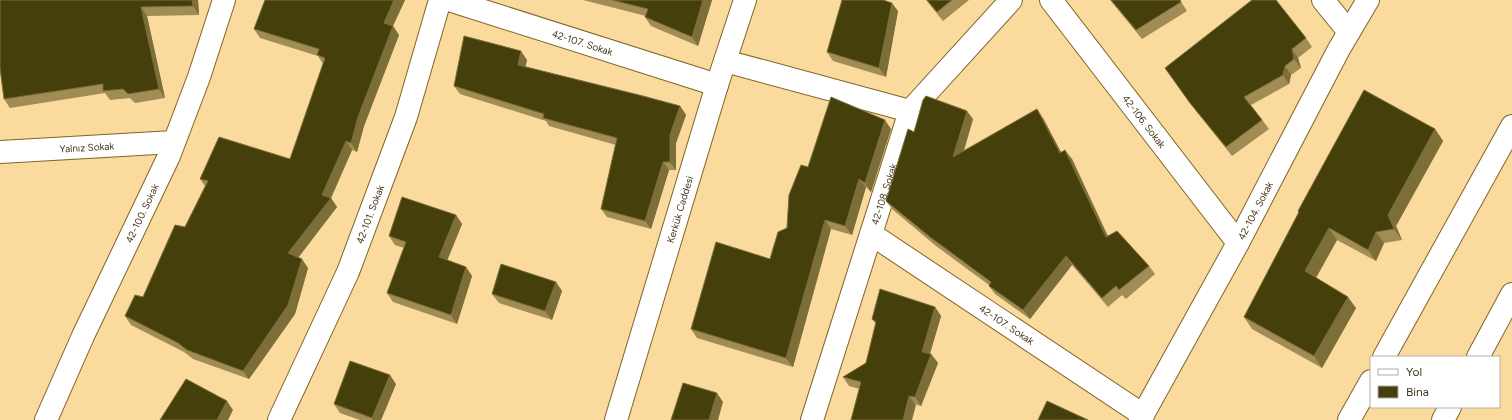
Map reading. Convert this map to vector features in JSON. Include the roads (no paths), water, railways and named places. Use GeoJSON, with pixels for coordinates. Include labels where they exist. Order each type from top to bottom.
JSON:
{"type":"FeatureCollection","features":[{"type":"Feature","properties":{"kind":"street","name":"42-100. Sokak"},"geometry":{"type":"LineString","coordinates":[[46,420],[83,336],[169,156],[199,77],[224,0]]}},
{"type":"Feature","properties":{"kind":"street","name":"42-101. Sokak"},"geometry":{"type":"LineString","coordinates":[[279,420],[348,272],[406,117],[440,0]]}},
{"type":"Feature","properties":{"kind":"street","name":"42-107. Sokak"},"geometry":{"type":"LineString","coordinates":[[449,0],[717,85]]}},
{"type":"Feature","properties":{"kind":"street","name":"Kerkük Caddesi"},"geometry":{"type":"LineString","coordinates":[[616,420],[717,85],[745,0]]}},
{"type":"Feature","properties":{"kind":"street","name":"42-108. Sokak"},"geometry":{"type":"LineString","coordinates":[[812,420],[910,112],[1011,0]]}},
{"type":"Feature","properties":{"kind":"street","name":"42-106. Sokak"},"geometry":{"type":"LineString","coordinates":[[1051,0],[1238,243]]}},
{"type":"Feature","properties":{"kind":"street"},"geometry":{"type":"LineString","coordinates":[[1323,0],[1349,32]]}},
{"type":"Feature","properties":{"kind":"street","name":"42-104. Sokak"},"geometry":{"type":"LineString","coordinates":[[1141,417],[1238,243],[1339,49],[1368,0]]}},
{"type":"Feature","properties":{"kind":"street"},"geometry":{"type":"LineString","coordinates":[[725,61],[910,112]]}},
{"type":"Feature","properties":{"kind":"street"},"geometry":{"type":"LineString","coordinates":[[1385,356],[1512,126]]}},
{"type":"Feature","properties":{"kind":"street","name":"Yalnız Sokak"},"geometry":{"type":"LineString","coordinates":[[0,152],[174,142]]}},
{"type":"Feature","properties":{"kind":"street","name":"42-107. Sokak"},"geometry":{"type":"LineString","coordinates":[[871,234],[1141,417]]}},
{"type":"Feature","properties":{"kind":"street"},"geometry":{"type":"LineString","coordinates":[[1479,356],[1512,294]]}},
{"type":"Feature","properties":{"kind":"street"},"geometry":{"type":"LineString","coordinates":[[1349,420],[1370,383]]}},
{"type":"Feature","properties":{"kind":"street"},"geometry":{"type":"LineString","coordinates":[[1443,420],[1449,408]]}}]}
